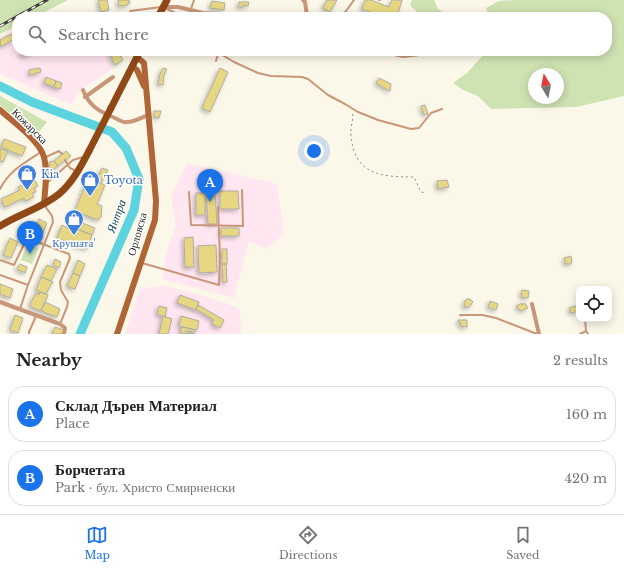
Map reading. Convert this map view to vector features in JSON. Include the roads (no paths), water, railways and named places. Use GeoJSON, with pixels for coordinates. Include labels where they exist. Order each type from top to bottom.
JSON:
{"type":"FeatureCollection","features":[{"type":"Feature","properties":{"kind":"main road"},"geometry":{"type":"LineString","coordinates":[[160,12],[167,0]]}},
{"type":"Feature","properties":{"kind":"main road","name":"Орловска"},"geometry":{"type":"LineString","coordinates":[[132,66],[138,56]]}},
{"type":"Feature","properties":{"kind":"main road"},"geometry":{"type":"LineString","coordinates":[[0,226],[44,204],[65,188],[77,172],[88,153],[132,66]]}},
{"type":"Feature","properties":{"kind":"street"},"geometry":{"type":"LineString","coordinates":[[305,1],[306,12]]}},
{"type":"Feature","properties":{"kind":"street"},"geometry":{"type":"LineString","coordinates":[[163,7],[171,6],[204,12]]}},
{"type":"Feature","properties":{"kind":"street","name":"Орловска"},"geometry":{"type":"LineString","coordinates":[[117,334],[155,220],[156,201],[144,63],[140,56]]}},
{"type":"Feature","properties":{"kind":"street","name":"Орловска"},"geometry":{"type":"LineString","coordinates":[[132,66],[137,70],[146,89]]}},
{"type":"Feature","properties":{"kind":"street"},"geometry":{"type":"LineString","coordinates":[[86,97],[113,77]]}},
{"type":"Feature","properties":{"kind":"street"},"geometry":{"type":"LineString","coordinates":[[82,90],[93,107],[124,123],[148,115]]}},
{"type":"Feature","properties":{"kind":"street","name":"Кожарска"},"geometry":{"type":"LineString","coordinates":[[0,110],[35,143],[43,155],[46,184],[44,204]]}},
{"type":"Feature","properties":{"kind":"street"},"geometry":{"type":"LineString","coordinates":[[0,302],[60,324],[65,328],[64,334]]}},
{"type":"Feature","properties":{"kind":"street"},"geometry":{"type":"LineString","coordinates":[[532,304],[538,334]]}},
{"type":"Feature","properties":{"kind":"lane"},"geometry":{"type":"LineString","coordinates":[[191,10],[194,0]]}},
{"type":"Feature","properties":{"kind":"lane"},"geometry":{"type":"LineString","coordinates":[[345,12],[354,0]]}},
{"type":"Feature","properties":{"kind":"lane"},"geometry":{"type":"LineString","coordinates":[[130,11],[163,7],[174,12]]}},
{"type":"Feature","properties":{"kind":"lane"},"geometry":{"type":"LineString","coordinates":[[216,61],[218,56]]}},
{"type":"Feature","properties":{"kind":"lane"},"geometry":{"type":"LineString","coordinates":[[225,56],[234,62],[258,73],[271,76],[302,77],[308,79],[328,94],[358,112],[378,120],[416,129],[422,125],[431,113],[442,109]]}},
{"type":"Feature","properties":{"kind":"lane"},"geometry":{"type":"LineString","coordinates":[[0,189],[4,180],[17,168],[43,155],[60,151],[62,154]]}},
{"type":"Feature","properties":{"kind":"lane"},"geometry":{"type":"LineString","coordinates":[[46,184],[73,160],[88,153]]}},
{"type":"Feature","properties":{"kind":"lane"},"geometry":{"type":"LineString","coordinates":[[65,160],[70,168],[77,172]]}},
{"type":"Feature","properties":{"kind":"lane"},"geometry":{"type":"LineString","coordinates":[[189,192],[191,225],[243,226],[242,190]]}},
{"type":"Feature","properties":{"kind":"lane"},"geometry":{"type":"LineString","coordinates":[[19,310],[53,220],[44,204]]}},
{"type":"Feature","properties":{"kind":"lane"},"geometry":{"type":"LineString","coordinates":[[141,262],[219,285],[218,207]]}},
{"type":"Feature","properties":{"kind":"lane"},"geometry":{"type":"LineString","coordinates":[[0,260],[14,265],[27,238],[69,254],[70,256],[60,282],[61,290],[68,302],[60,324]]}},
{"type":"Feature","properties":{"kind":"lane"},"geometry":{"type":"LineString","coordinates":[[0,275],[28,286]]}},
{"type":"Feature","properties":{"kind":"lane"},"geometry":{"type":"LineString","coordinates":[[460,315],[482,315],[496,318],[538,334]]}},
{"type":"Feature","properties":{"kind":"lane"},"geometry":{"type":"LineString","coordinates":[[29,334],[36,316]]}},
{"type":"Feature","properties":{"kind":"lane"},"geometry":{"type":"LineString","coordinates":[[585,322],[586,331],[588,334]]}},
{"type":"Feature","properties":{"kind":"lane"},"geometry":{"type":"LineString","coordinates":[[580,334],[586,331]]}},
{"type":"Feature","properties":{"kind":"waterway","name":"Янтра"},"geometry":{"type":"LineString","coordinates":[[0,86],[32,102],[112,132],[126,148],[139,179],[134,210],[80,334]]}},
{"type":"Feature","properties":{"kind":"railway"},"geometry":{"type":"LineString","coordinates":[[25,12],[47,0]]}},
{"type":"Feature","properties":{"kind":"railway"},"geometry":{"type":"LineString","coordinates":[[0,26],[12,19]]}},
{"type":"Feature","properties":{"kind":"place","name":"Kia"},"geometry":{"type":"Point","coordinates":[27,191]}},
{"type":"Feature","properties":{"kind":"place","name":"Toyota"},"geometry":{"type":"Point","coordinates":[90,197]}},
{"type":"Feature","properties":{"kind":"place","name":"Склад Дърен Материал"},"geometry":{"type":"Point","coordinates":[210,202]}},
{"type":"Feature","properties":{"kind":"place","name":"Крушата'"},"geometry":{"type":"Point","coordinates":[74,236]}},
{"type":"Feature","properties":{"kind":"place","name":"Борчетата"},"geometry":{"type":"Point","coordinates":[30,254]}}]}
